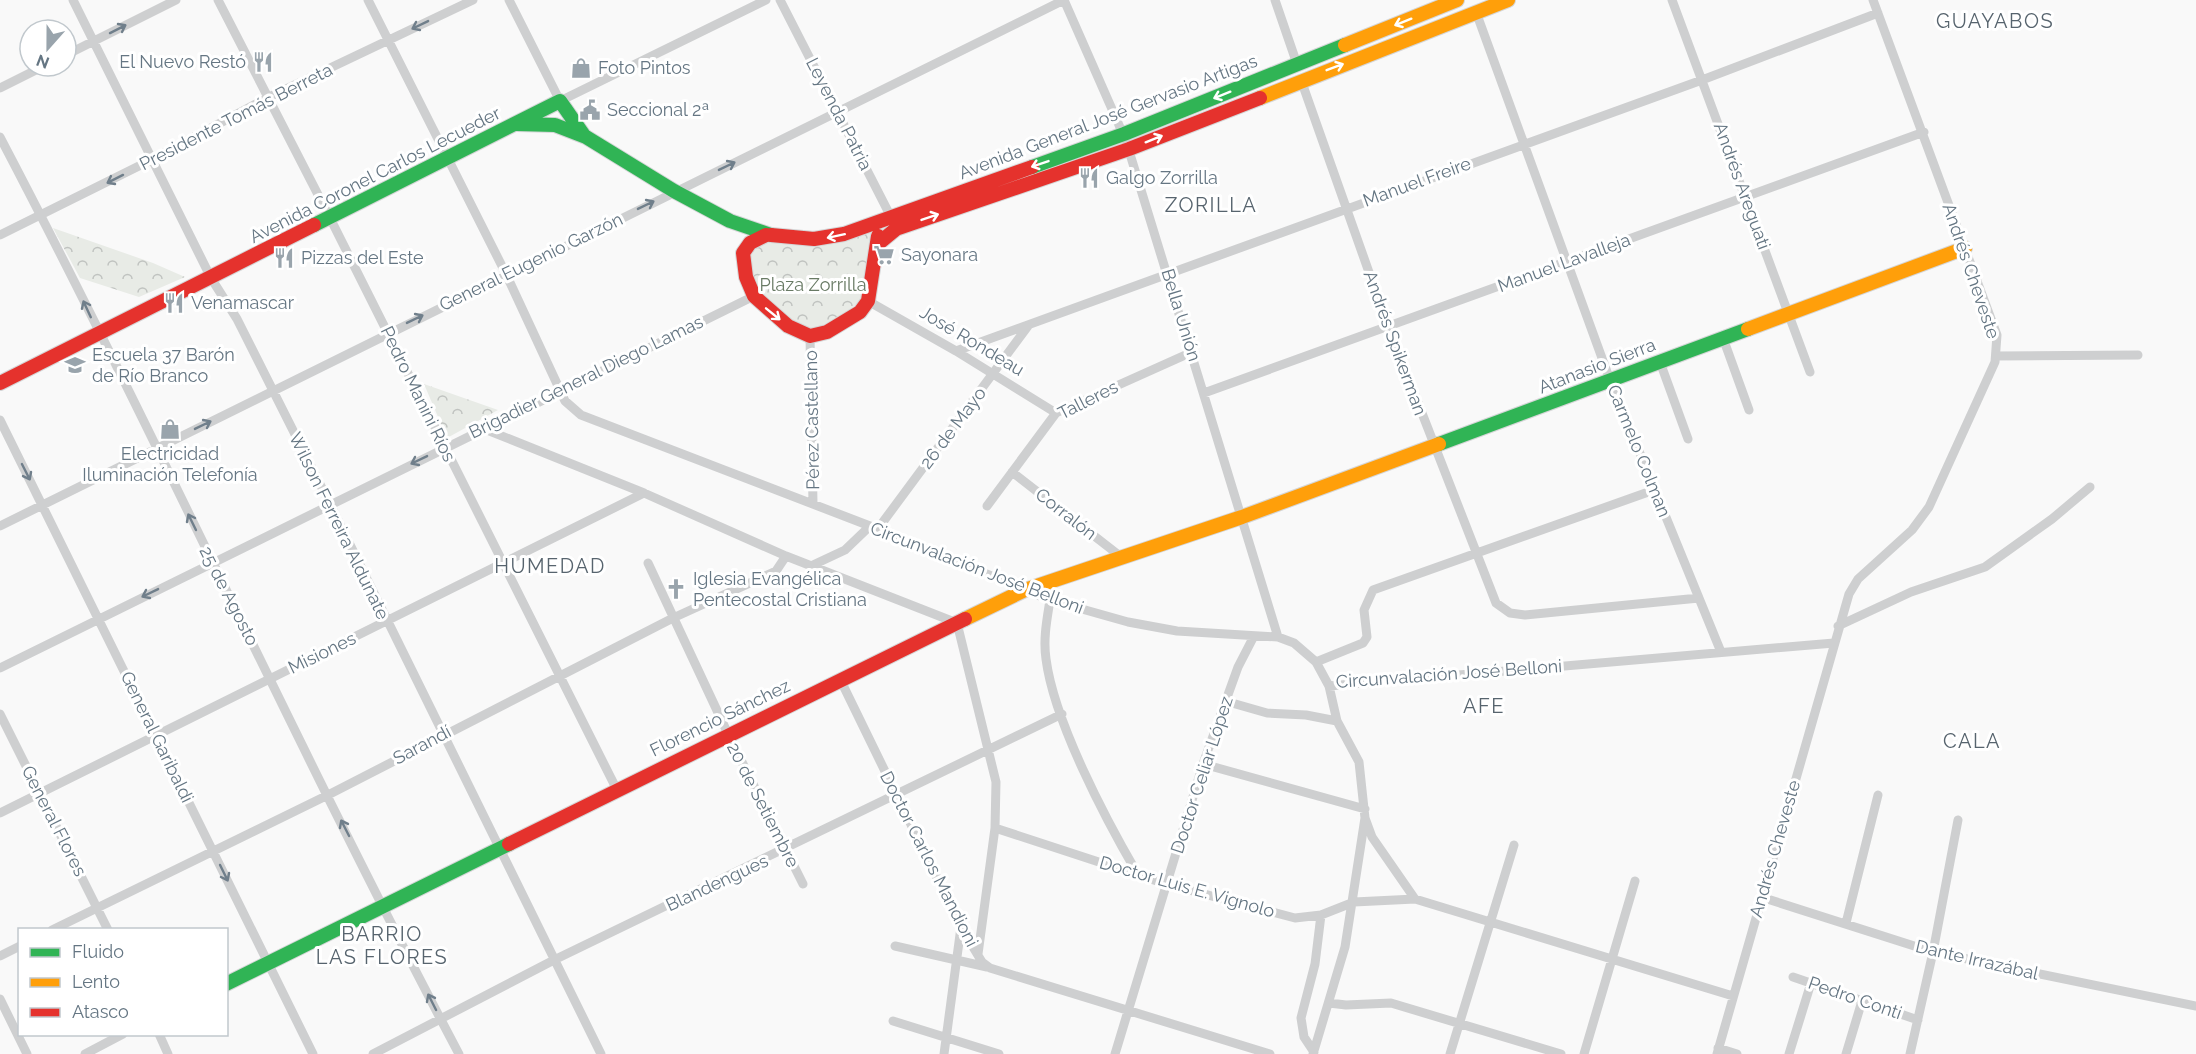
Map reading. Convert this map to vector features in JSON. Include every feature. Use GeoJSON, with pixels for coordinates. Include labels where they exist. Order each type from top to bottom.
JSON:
{"type":"FeatureCollection","features":[{"type":"Feature","properties":{"kind":"main road","name":"Avenida General José Gervasio Artigas"},"geometry":{"type":"LineString","coordinates":[[879,243],[893,223],[1124,135],[1457,0]]}},
{"type":"Feature","properties":{"kind":"main road","name":"Avenida General José Gervasio Artigas"},"geometry":{"type":"LineString","coordinates":[[766,235],[814,239],[844,234],[868,226],[893,223],[1129,149],[1508,0]]}},
{"type":"Feature","properties":{"kind":"main road","name":"Avenida Coronel Carlos Lecueder"},"geometry":{"type":"LineString","coordinates":[[0,383],[560,101]]}},
{"type":"Feature","properties":{"kind":"main road"},"geometry":{"type":"LineString","coordinates":[[560,101],[575,126],[586,137]]}},
{"type":"Feature","properties":{"kind":"main road"},"geometry":{"type":"LineString","coordinates":[[517,124],[555,125],[586,137],[674,191],[730,221],[766,235]]}},
{"type":"Feature","properties":{"kind":"main road"},"geometry":{"type":"LineString","coordinates":[[730,221],[740,236],[747,277],[754,296],[788,326],[810,336],[827,332],[860,312],[868,301],[879,243],[876,231],[868,226]]}},
{"type":"Feature","properties":{"kind":"main road"},"geometry":{"type":"LineString","coordinates":[[743,253],[750,243],[766,235]]}},
{"type":"Feature","properties":{"kind":"main road","name":"Atanasio Sierra"},"geometry":{"type":"LineString","coordinates":[[1242,517],[1965,248]]}},
{"type":"Feature","properties":{"kind":"main road","name":"Florencio Sánchez"},"geometry":{"type":"LineString","coordinates":[[228,983],[728,734],[1025,590],[1120,556],[1242,517]]}},
{"type":"Feature","properties":{"kind":"street","name":"Wilson Ferreira Aldunate"},"geometry":{"type":"LineString","coordinates":[[73,0],[211,278],[237,319],[330,504],[601,1054]]}},
{"type":"Feature","properties":{"kind":"street"},"geometry":{"type":"LineString","coordinates":[[78,49],[176,0]]}},
{"type":"Feature","properties":{"kind":"street","name":"Pedro Manini Ríos"},"geometry":{"type":"LineString","coordinates":[[218,0],[617,790]]}},
{"type":"Feature","properties":{"kind":"street"},"geometry":{"type":"LineString","coordinates":[[368,0],[506,274],[560,390]]}},
{"type":"Feature","properties":{"kind":"street","name":"Presidente Tomás Berreta"},"geometry":{"type":"LineString","coordinates":[[0,235],[42,216],[267,98],[473,0]]}},
{"type":"Feature","properties":{"kind":"street"},"geometry":{"type":"LineString","coordinates":[[509,0],[560,101]]}},
{"type":"Feature","properties":{"kind":"street","name":"Avenida Coronel Carlos Lecueder"},"geometry":{"type":"LineString","coordinates":[[560,101],[766,0]]}},
{"type":"Feature","properties":{"kind":"street","name":"Leyenda Patria"},"geometry":{"type":"LineString","coordinates":[[780,0],[893,223]]}},
{"type":"Feature","properties":{"kind":"street","name":"General Eugenio Garzón"},"geometry":{"type":"LineString","coordinates":[[0,526],[1064,0]]}},
{"type":"Feature","properties":{"kind":"street","name":"Bella Unión"},"geometry":{"type":"LineString","coordinates":[[1064,0],[1129,149],[1278,637]]}},
{"type":"Feature","properties":{"kind":"street"},"geometry":{"type":"LineString","coordinates":[[1275,0],[1298,64]]}},
{"type":"Feature","properties":{"kind":"street","name":"Andrés Areguati"},"geometry":{"type":"LineString","coordinates":[[1672,0],[1810,372]]}},
{"type":"Feature","properties":{"kind":"street","name":"Andrés Cheveste"},"geometry":{"type":"LineString","coordinates":[[1718,1051],[1841,615],[1858,579],[1912,530],[1929,507],[1996,356],[1997,335],[1874,0]]}},
{"type":"Feature","properties":{"kind":"street","name":"Carmelo Colman"},"geometry":{"type":"LineString","coordinates":[[1476,12],[1610,380],[1721,652]]}},
{"type":"Feature","properties":{"kind":"street","name":"Manuel Freire"},"geometry":{"type":"LineString","coordinates":[[956,351],[1523,143],[1702,80],[1878,13]]}},
{"type":"Feature","properties":{"kind":"street"},"geometry":{"type":"LineString","coordinates":[[0,88],[20,78]]}},
{"type":"Feature","properties":{"kind":"street","name":"Andrés Spikerman"},"geometry":{"type":"LineString","coordinates":[[1301,80],[1388,326],[1496,603],[1510,613],[1525,615],[1699,598]]}},
{"type":"Feature","properties":{"kind":"street","name":"Manuel Lavalleja"},"geometry":{"type":"LineString","coordinates":[[1204,393],[1924,132]]}},
{"type":"Feature","properties":{"kind":"street","name":"25 de Agosto"},"geometry":{"type":"LineString","coordinates":[[0,137],[42,216],[155,448],[459,1054]]}},
{"type":"Feature","properties":{"kind":"street","name":"Brigadier General Diego Lamas"},"geometry":{"type":"LineString","coordinates":[[0,668],[482,428],[754,296]]}},
{"type":"Feature","properties":{"kind":"street","name":"José Rondeau"},"geometry":{"type":"LineString","coordinates":[[868,301],[956,351],[1056,413]]}},
{"type":"Feature","properties":{"kind":"street","name":"26 de Mayo"},"geometry":{"type":"LineString","coordinates":[[813,565],[845,550],[874,528],[1028,326]]}},
{"type":"Feature","properties":{"kind":"street","name":"Pérez Castellano"},"geometry":{"type":"LineString","coordinates":[[810,336],[813,504]]}},
{"type":"Feature","properties":{"kind":"street"},"geometry":{"type":"LineString","coordinates":[[1723,338],[1749,410]]}},
{"type":"Feature","properties":{"kind":"street","name":"Talleres"},"geometry":{"type":"LineString","coordinates":[[987,506],[1056,413],[1192,352]]}},
{"type":"Feature","properties":{"kind":"street"},"geometry":{"type":"LineString","coordinates":[[1996,356],[2138,356]]}},
{"type":"Feature","properties":{"kind":"street"},"geometry":{"type":"LineString","coordinates":[[1660,362],[1688,439]]}},
{"type":"Feature","properties":{"kind":"street","name":"Circunvalación José Belloni"},"geometry":{"type":"LineString","coordinates":[[560,390],[572,410],[581,415],[874,528],[1050,600],[1128,622],[1177,631],[1278,637],[1294,643],[1316,662],[1329,686],[1834,643]]}},
{"type":"Feature","properties":{"kind":"street","name":"General Garibaldi"},"geometry":{"type":"LineString","coordinates":[[0,420],[313,1054]]}},
{"type":"Feature","properties":{"kind":"street"},"geometry":{"type":"LineString","coordinates":[[482,428],[644,493],[786,556],[957,623],[998,800],[978,954]]}},
{"type":"Feature","properties":{"kind":"street","name":"Corralón"},"geometry":{"type":"LineString","coordinates":[[1012,471],[1120,556]]}},
{"type":"Feature","properties":{"kind":"street"},"geometry":{"type":"LineString","coordinates":[[1838,626],[1911,592],[1985,567],[2052,519],[2090,487]]}},
{"type":"Feature","properties":{"kind":"street"},"geometry":{"type":"LineString","coordinates":[[1316,662],[1363,643],[1367,637],[1364,610],[1373,590],[1654,490]]}},
{"type":"Feature","properties":{"kind":"street","name":"Misiones"},"geometry":{"type":"LineString","coordinates":[[0,813],[644,493]]}},
{"type":"Feature","properties":{"kind":"street","name":"Sarandí"},"geometry":{"type":"LineString","coordinates":[[56,928],[213,849],[328,795],[673,618],[776,571],[786,556]]}},
{"type":"Feature","properties":{"kind":"street","name":"20 de Setiembre"},"geometry":{"type":"LineString","coordinates":[[648,563],[728,734],[803,884]]}},
{"type":"Feature","properties":{"kind":"street"},"geometry":{"type":"LineString","coordinates":[[1050,600],[1045,638],[1046,660],[1062,714],[1080,761],[1137,873]]}},
{"type":"Feature","properties":{"kind":"street","name":"Doctor Celiar López"},"geometry":{"type":"LineString","coordinates":[[1115,1054],[1203,764],[1226,701],[1254,636]]}},
{"type":"Feature","properties":{"kind":"street","name":"Doctor Carlos Mandioni"},"geometry":{"type":"LineString","coordinates":[[840,679],[961,927],[990,968]]}},
{"type":"Feature","properties":{"kind":"street"},"geometry":{"type":"LineString","coordinates":[[1314,1053],[1345,947],[1354,902],[1365,814],[1359,762],[1337,721],[1329,686]]}},
{"type":"Feature","properties":{"kind":"street"},"geometry":{"type":"LineString","coordinates":[[1226,701],[1267,713],[1306,714],[1337,721]]}},
{"type":"Feature","properties":{"kind":"street","name":"General Flores"},"geometry":{"type":"LineString","coordinates":[[0,714],[107,928]]}},
{"type":"Feature","properties":{"kind":"street","name":"Blandengues"},"geometry":{"type":"LineString","coordinates":[[373,1054],[554,960],[786,850],[1062,714]]}},
{"type":"Feature","properties":{"kind":"street"},"geometry":{"type":"LineString","coordinates":[[1203,764],[1365,814]]}},
{"type":"Feature","properties":{"kind":"street"},"geometry":{"type":"LineString","coordinates":[[1846,923],[1878,795]]}},
{"type":"Feature","properties":{"kind":"street"},"geometry":{"type":"LineString","coordinates":[[1365,814],[1380,852],[1415,899]]}},
{"type":"Feature","properties":{"kind":"street"},"geometry":{"type":"LineString","coordinates":[[1910,1054],[1933,952],[1958,820]]}},
{"type":"Feature","properties":{"kind":"street","name":"Doctor Luis E. Vignolo"},"geometry":{"type":"LineString","coordinates":[[995,828],[1166,884],[1295,918],[1321,915],[1354,902],[1415,899],[1490,924],[1733,996]]}},
{"type":"Feature","properties":{"kind":"street"},"geometry":{"type":"LineString","coordinates":[[1450,1054],[1514,845]]}},
{"type":"Feature","properties":{"kind":"street"},"geometry":{"type":"LineString","coordinates":[[1584,1054],[1635,880]]}},
{"type":"Feature","properties":{"kind":"street","name":"Dante Irrazábal"},"geometry":{"type":"LineString","coordinates":[[1761,897],[1933,952],[2196,1006]]}},
{"type":"Feature","properties":{"kind":"street"},"geometry":{"type":"LineString","coordinates":[[1314,1053],[1304,1037],[1301,1018],[1315,964],[1321,915]]}},
{"type":"Feature","properties":{"kind":"street"},"geometry":{"type":"LineString","coordinates":[[944,1054],[948,1039],[961,927]]}},
{"type":"Feature","properties":{"kind":"street"},"geometry":{"type":"LineString","coordinates":[[895,946],[990,968],[1270,1054]]}},
{"type":"Feature","properties":{"kind":"street"},"geometry":{"type":"LineString","coordinates":[[0,956],[18,947]]}},
{"type":"Feature","properties":{"kind":"street","name":"Pedro Conti"},"geometry":{"type":"LineString","coordinates":[[1793,977],[1918,1020]]}},
{"type":"Feature","properties":{"kind":"street"},"geometry":{"type":"LineString","coordinates":[[1789,1054],[1811,983]]}},
{"type":"Feature","properties":{"kind":"street"},"geometry":{"type":"LineString","coordinates":[[0,999],[18,1036]]}},
{"type":"Feature","properties":{"kind":"street"},"geometry":{"type":"LineString","coordinates":[[1846,1054],[1862,1001]]}},
{"type":"Feature","properties":{"kind":"street"},"geometry":{"type":"LineString","coordinates":[[1329,1003],[1346,1005],[1391,1003],[1561,1054]]}},
{"type":"Feature","properties":{"kind":"street"},"geometry":{"type":"LineString","coordinates":[[893,1021],[999,1054]]}},
{"type":"Feature","properties":{"kind":"street"},"geometry":{"type":"LineString","coordinates":[[18,1036],[27,1054]]}},
{"type":"Feature","properties":{"kind":"street"},"geometry":{"type":"LineString","coordinates":[[85,1054],[121,1036]]}},
{"type":"Feature","properties":{"kind":"street"},"geometry":{"type":"LineString","coordinates":[[159,1036],[168,1054]]}},
{"type":"Feature","properties":{"kind":"street"},"geometry":{"type":"LineString","coordinates":[[1718,1051],[1737,1054]]}},
{"type":"Feature","properties":{"kind":"green space"},"geometry":{"type":"Polygon","coordinates":[[[53,228],[153,263],[185,277],[139,297],[80,278],[53,228]]]}},
{"type":"Feature","properties":{"kind":"green space","name":"Plaza Zorrilla"},"geometry":{"type":"Polygon","coordinates":[[[871,231],[873,233],[865,295],[846,314],[813,330],[803,329],[763,298],[754,285],[750,256],[754,246],[767,240],[871,231]]]}},
{"type":"Feature","properties":{"kind":"green space"},"geometry":{"type":"Polygon","coordinates":[[[424,384],[498,410],[447,438],[424,384]]]}},
{"type":"Feature","properties":{"kind":"traffic: fast"},"geometry":{"type":"LineString","coordinates":[[1032,167],[1124,134],[1345,45]]}},
{"type":"Feature","properties":{"kind":"traffic: fast"},"geometry":{"type":"LineString","coordinates":[[314,225],[560,101],[583,134]]}},
{"type":"Feature","properties":{"kind":"traffic: fast"},"geometry":{"type":"LineString","coordinates":[[517,124],[555,125],[586,137],[674,191],[730,221],[771,235]]}},
{"type":"Feature","properties":{"kind":"traffic: fast"},"geometry":{"type":"LineString","coordinates":[[1439,444],[1748,329]]}},
{"type":"Feature","properties":{"kind":"traffic: fast"},"geometry":{"type":"LineString","coordinates":[[228,983],[509,844]]}},
{"type":"Feature","properties":{"kind":"traffic: slow"},"geometry":{"type":"LineString","coordinates":[[1345,45],[1457,0]]}},
{"type":"Feature","properties":{"kind":"traffic: slow"},"geometry":{"type":"LineString","coordinates":[[1260,98],[1508,0]]}},
{"type":"Feature","properties":{"kind":"traffic: slow"},"geometry":{"type":"LineString","coordinates":[[1748,329],[1965,248]]}},
{"type":"Feature","properties":{"kind":"traffic: slow"},"geometry":{"type":"LineString","coordinates":[[965,619],[1025,590],[1242,517],[1439,444]]}},
{"type":"Feature","properties":{"kind":"traffic: jam"},"geometry":{"type":"LineString","coordinates":[[879,243],[896,229],[1129,149],[1260,98]]}},
{"type":"Feature","properties":{"kind":"traffic: jam"},"geometry":{"type":"LineString","coordinates":[[771,235],[814,239],[844,234],[1032,167]]}},
{"type":"Feature","properties":{"kind":"traffic: jam"},"geometry":{"type":"LineString","coordinates":[[0,383],[314,225]]}},
{"type":"Feature","properties":{"kind":"traffic: jam"},"geometry":{"type":"LineString","coordinates":[[766,235],[750,243],[743,253],[746,277],[754,296],[788,326],[810,336],[827,332],[860,312],[868,301],[878,236]]}},
{"type":"Feature","properties":{"kind":"traffic: jam"},"geometry":{"type":"LineString","coordinates":[[509,844],[965,619]]}},
{"type":"Feature","properties":{"kind":"place","name":"El Nuevo Restó"},"geometry":{"type":"Point","coordinates":[263,62]}},
{"type":"Feature","properties":{"kind":"place","name":"Foto Pintos"},"geometry":{"type":"Point","coordinates":[581,68]}},
{"type":"Feature","properties":{"kind":"place","name":"Seccional 2ª"},"geometry":{"type":"Point","coordinates":[590,110]}},
{"type":"Feature","properties":{"kind":"place","name":"Galgo Zorrilla"},"geometry":{"type":"Point","coordinates":[1089,178]}},
{"type":"Feature","properties":{"kind":"place","name":"Sayonara"},"geometry":{"type":"Point","coordinates":[884,255]}},
{"type":"Feature","properties":{"kind":"place","name":"Pizzas del Este"},"geometry":{"type":"Point","coordinates":[284,258]}},
{"type":"Feature","properties":{"kind":"place","name":"Venamascar"},"geometry":{"type":"Point","coordinates":[174,303]}},
{"type":"Feature","properties":{"kind":"place","name":"Escuela 37 Barón de Río Branco"},"geometry":{"type":"Point","coordinates":[75,365]}},
{"type":"Feature","properties":{"kind":"place","name":"Electricidad Iluminación Telefonía"},"geometry":{"type":"Point","coordinates":[170,429]}},
{"type":"Feature","properties":{"kind":"place","name":"Iglesia Evangélica Pentecostal Cristiana"},"geometry":{"type":"Point","coordinates":[676,589]}},
{"type":"Feature","properties":{"kind":"district","name":"GUAYABOS"},"geometry":{"type":"Point","coordinates":[1995,21]}},
{"type":"Feature","properties":{"kind":"district","name":"ZORILLA"},"geometry":{"type":"Point","coordinates":[1211,205]}},
{"type":"Feature","properties":{"kind":"district","name":"HUMEDAD"},"geometry":{"type":"Point","coordinates":[550,566]}},
{"type":"Feature","properties":{"kind":"district","name":"AFE"},"geometry":{"type":"Point","coordinates":[1484,706]}},
{"type":"Feature","properties":{"kind":"district","name":"CALA"},"geometry":{"type":"Point","coordinates":[1972,741]}},
{"type":"Feature","properties":{"kind":"district","name":"BARRIO LAS FLORES"},"geometry":{"type":"Point","coordinates":[382,946]}}]}
